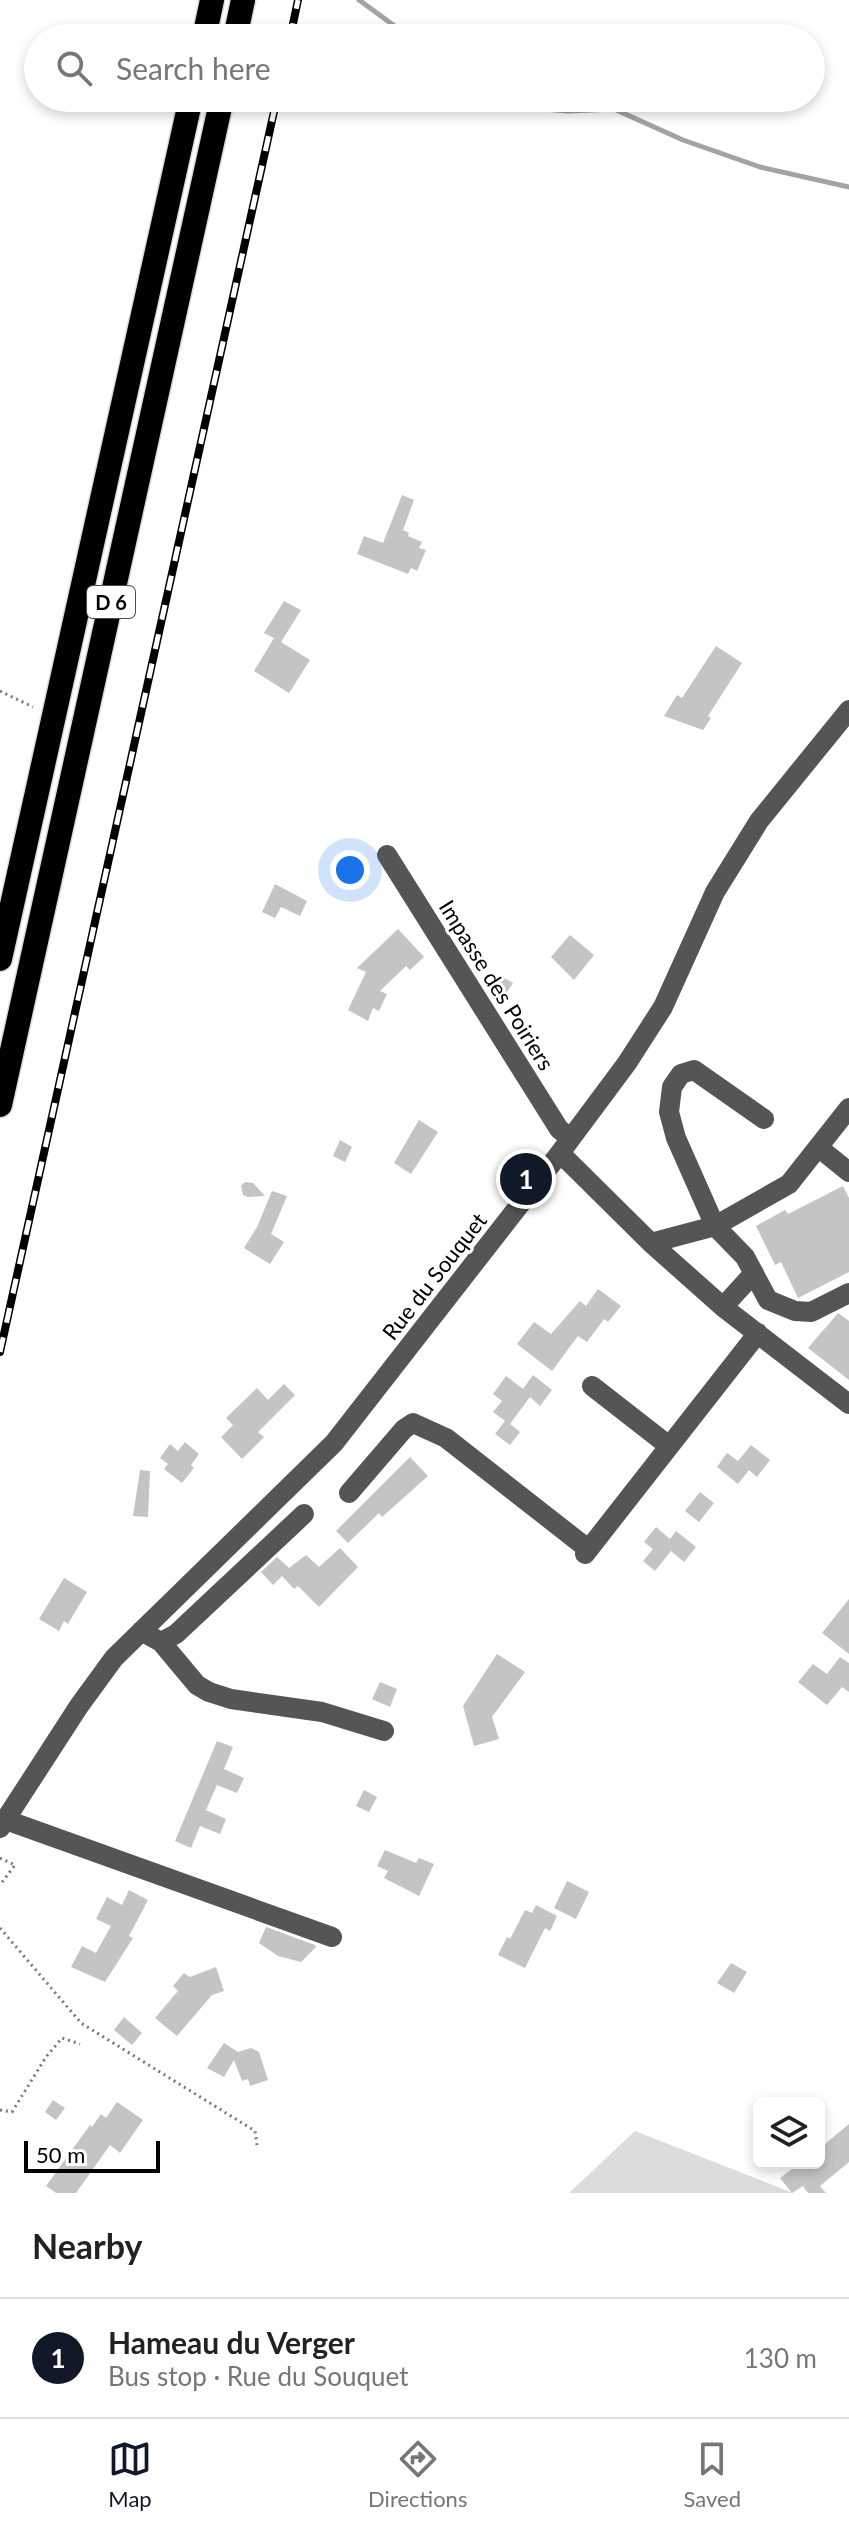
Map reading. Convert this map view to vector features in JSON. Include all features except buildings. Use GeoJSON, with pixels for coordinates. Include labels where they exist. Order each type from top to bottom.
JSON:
{"type":"FeatureCollection","features":[{"type":"Feature","properties":{"kind":"highway"},"geometry":{"type":"LineString","coordinates":[[207,24],[212,0]]}},
{"type":"Feature","properties":{"kind":"highway"},"geometry":{"type":"LineString","coordinates":[[238,24],[243,0]]}},
{"type":"Feature","properties":{"kind":"highway","name":"D 6"},"geometry":{"type":"LineString","coordinates":[[0,959],[188,112]]}},
{"type":"Feature","properties":{"kind":"highway","name":"D 6"},"geometry":{"type":"LineString","coordinates":[[0,1105],[219,112]]}},
{"type":"Feature","properties":{"kind":"street","name":"Rue du Souquet"},"geometry":{"type":"LineString","coordinates":[[3,1824],[79,1706],[114,1658],[334,1443],[565,1146],[627,1063],[663,1007],[715,892],[759,821],[849,710]]}},
{"type":"Feature","properties":{"kind":"street","name":"Impasse des Poiriers"},"geometry":{"type":"LineString","coordinates":[[387,855],[551,1116],[565,1146],[651,1243],[723,1307],[849,1404]]}},
{"type":"Feature","properties":{"kind":"street"},"geometry":{"type":"LineString","coordinates":[[764,1119],[694,1070],[681,1074],[672,1087],[669,1112],[676,1138],[715,1226],[745,1257],[768,1300],[795,1311],[811,1312],[849,1293]]}},
{"type":"Feature","properties":{"kind":"street"},"geometry":{"type":"LineString","coordinates":[[651,1243],[715,1226],[789,1184],[849,1108]]}},
{"type":"Feature","properties":{"kind":"street"},"geometry":{"type":"LineString","coordinates":[[818,1147],[849,1172]]}},
{"type":"Feature","properties":{"kind":"street"},"geometry":{"type":"LineString","coordinates":[[723,1307],[754,1273]]}},
{"type":"Feature","properties":{"kind":"street"},"geometry":{"type":"LineString","coordinates":[[349,1493],[404,1429],[413,1423],[446,1438],[587,1552],[758,1333]]}},
{"type":"Feature","properties":{"kind":"street"},"geometry":{"type":"LineString","coordinates":[[592,1386],[669,1446]]}},
{"type":"Feature","properties":{"kind":"street"},"geometry":{"type":"LineString","coordinates":[[161,1642],[176,1634],[304,1514]]}},
{"type":"Feature","properties":{"kind":"street"},"geometry":{"type":"LineString","coordinates":[[141,1631],[161,1642],[197,1685],[209,1692],[231,1699],[322,1712],[384,1731]]}},
{"type":"Feature","properties":{"kind":"street"},"geometry":{"type":"LineString","coordinates":[[3,1824],[332,1937]]}},
{"type":"Feature","properties":{"kind":"path"},"geometry":{"type":"LineString","coordinates":[[0,691],[54,718]]}},
{"type":"Feature","properties":{"kind":"path"},"geometry":{"type":"LineString","coordinates":[[0,1858],[15,1865],[0,1885]]}},
{"type":"Feature","properties":{"kind":"path"},"geometry":{"type":"LineString","coordinates":[[0,1928],[81,2023],[255,2131],[257,2145]]}},
{"type":"Feature","properties":{"kind":"path"},"geometry":{"type":"LineString","coordinates":[[0,2110],[12,2112],[46,2057],[62,2038],[80,2044]]}},
{"type":"Feature","properties":{"kind":"shaded area"},"geometry":{"type":"Polygon","coordinates":[[[635,2131],[793,2193],[569,2193],[635,2131]]]}},
{"type":"Feature","properties":{"kind":"waterway"},"geometry":{"type":"LineString","coordinates":[[359,0],[392,24]]}},
{"type":"Feature","properties":{"kind":"waterway"},"geometry":{"type":"LineString","coordinates":[[621,112],[683,140],[760,167],[849,187]]}},
{"type":"Feature","properties":{"kind":"railway"},"geometry":{"type":"LineString","coordinates":[[293,24],[298,0]]}},
{"type":"Feature","properties":{"kind":"railway"},"geometry":{"type":"LineString","coordinates":[[0,1352],[274,112]]}},
{"type":"Feature","properties":{"kind":"place","name":"Hameau du Verger"},"geometry":{"type":"Point","coordinates":[526,1179]}}]}
